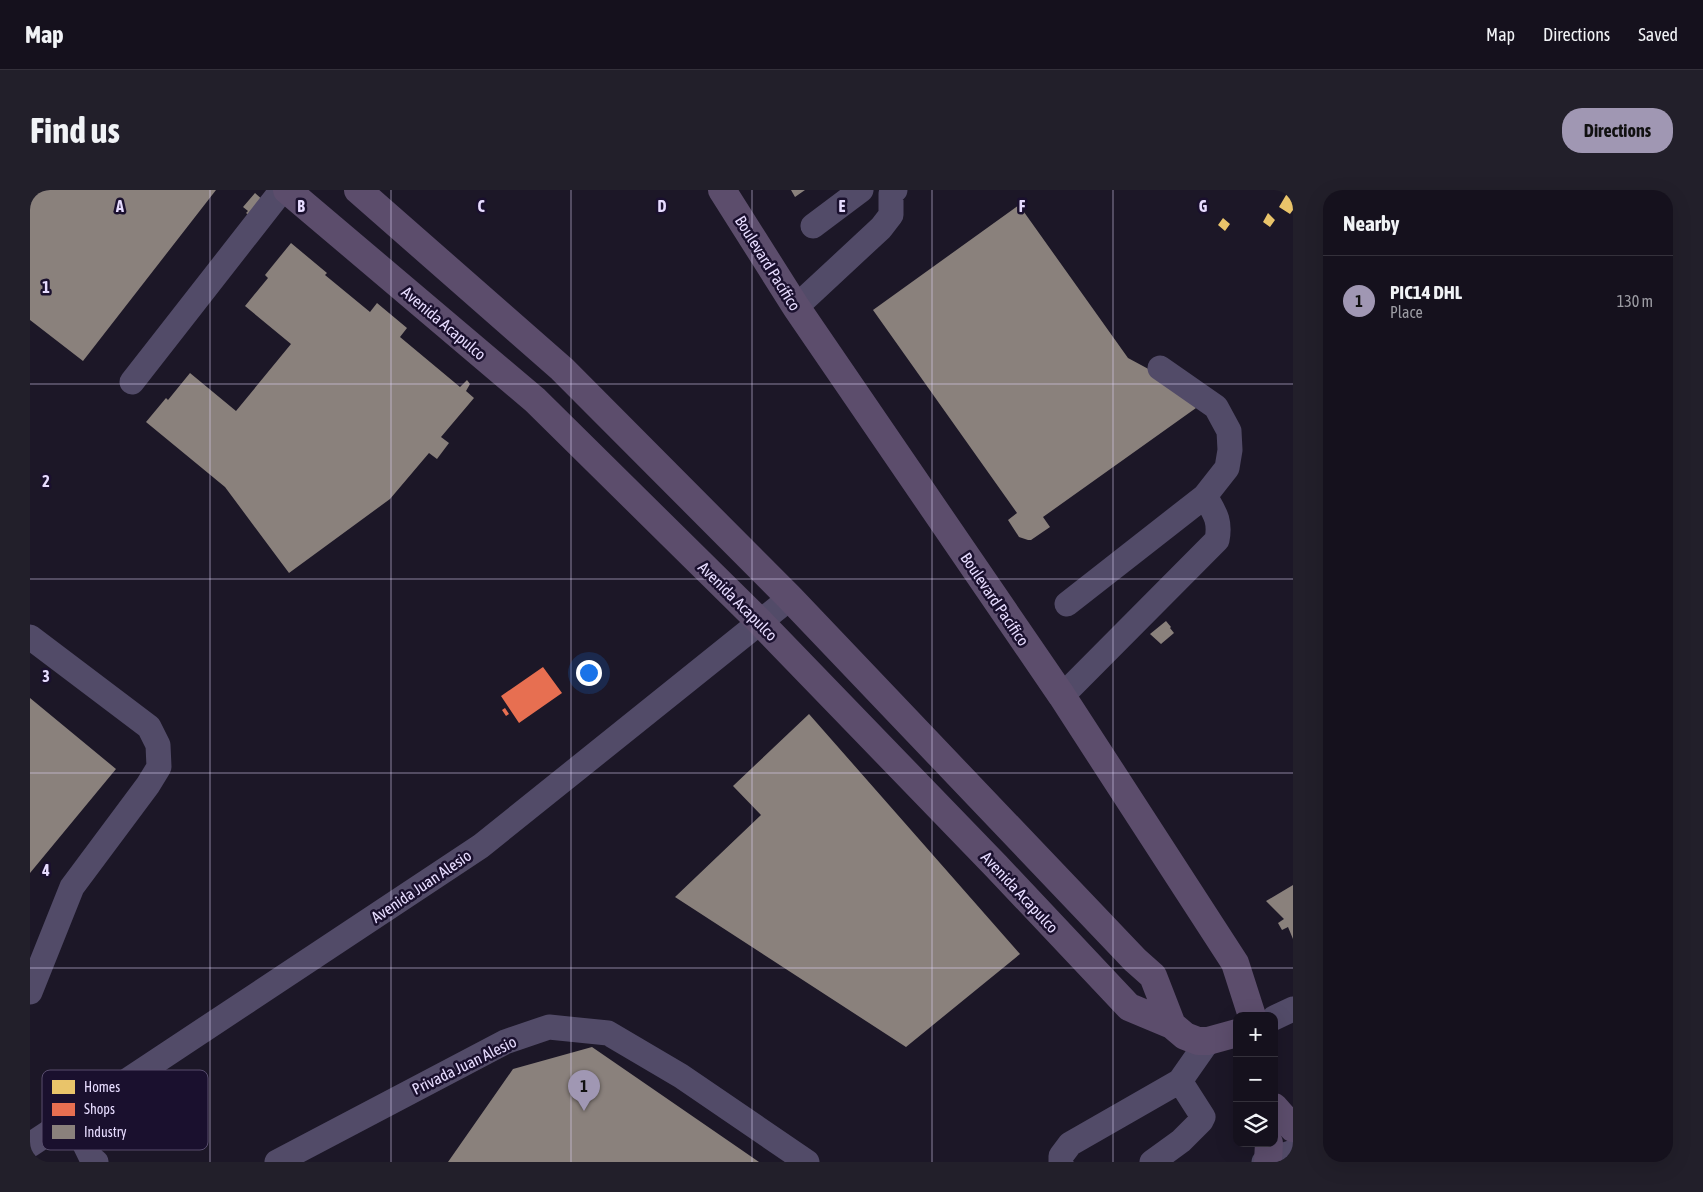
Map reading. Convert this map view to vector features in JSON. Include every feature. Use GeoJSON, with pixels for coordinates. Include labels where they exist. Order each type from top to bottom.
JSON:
{"type":"FeatureCollection","features":[{"type":"Feature","properties":{"kind":"main road","name":"Avenida Acapulco"},"geometry":{"type":"LineString","coordinates":[[287,190],[535,400],[760,622],[996,866],[1129,1007],[1172,1025],[1190,1039],[1208,1041]]}},
{"type":"Feature","properties":{"kind":"main road"},"geometry":{"type":"LineString","coordinates":[[358,190],[562,369],[790,598],[1114,938],[1153,976],[1172,1025]]}},
{"type":"Feature","properties":{"kind":"main road","name":"Boulevard Pacífico"},"geometry":{"type":"LineString","coordinates":[[722,190],[796,307],[1062,696],[1235,963],[1251,1012]]}},
{"type":"Feature","properties":{"kind":"main road"},"geometry":{"type":"LineString","coordinates":[[1208,1041],[1233,1034]]}},
{"type":"Feature","properties":{"kind":"main road"},"geometry":{"type":"LineString","coordinates":[[1278,1111],[1293,1128]]}},
{"type":"Feature","properties":{"kind":"street"},"geometry":{"type":"LineString","coordinates":[[132,382],[282,190]]}},
{"type":"Feature","properties":{"kind":"street"},"geometry":{"type":"LineString","coordinates":[[812,226],[861,190]]}},
{"type":"Feature","properties":{"kind":"street"},"geometry":{"type":"LineString","coordinates":[[796,307],[881,228],[891,215],[891,191]]}},
{"type":"Feature","properties":{"kind":"street"},"geometry":{"type":"LineString","coordinates":[[1067,604],[1205,496],[1227,468],[1230,450],[1229,431],[1216,407],[1160,368]]}},
{"type":"Feature","properties":{"kind":"street"},"geometry":{"type":"LineString","coordinates":[[1062,696],[1217,540],[1219,530],[1217,518],[1205,496]]}},
{"type":"Feature","properties":{"kind":"street","name":"Avenida Juan Alesio"},"geometry":{"type":"LineString","coordinates":[[144,1070],[481,846],[790,598]]}},
{"type":"Feature","properties":{"kind":"street"},"geometry":{"type":"LineString","coordinates":[[30,637],[149,727],[158,745],[159,767],[148,785],[72,887],[30,992]]}},
{"type":"Feature","properties":{"kind":"street"},"geometry":{"type":"LineString","coordinates":[[1278,1016],[1293,1009]]}},
{"type":"Feature","properties":{"kind":"street","name":"Privada Juan Alesio"},"geometry":{"type":"LineString","coordinates":[[277,1162],[505,1042],[549,1027],[608,1032],[681,1076],[807,1162]]}},
{"type":"Feature","properties":{"kind":"street"},"geometry":{"type":"LineString","coordinates":[[1060,1162],[1061,1156],[1070,1144],[1180,1081],[1208,1041]]}},
{"type":"Feature","properties":{"kind":"street"},"geometry":{"type":"LineString","coordinates":[[1152,1162],[1180,1141],[1203,1117],[1180,1081]]}},
{"type":"Feature","properties":{"kind":"street","name":"Avenida Juan Alesio"},"geometry":{"type":"LineString","coordinates":[[30,1145],[42,1137]]}},
{"type":"Feature","properties":{"kind":"street"},"geometry":{"type":"LineString","coordinates":[[88,1150],[92,1159],[96,1162]]}},
{"type":"Feature","properties":{"kind":"building: Homes"},"geometry":{"type":"Polygon","coordinates":[[[1289,190],[1293,191],[1293,210],[1290,214],[1279,207],[1289,190]]]}},
{"type":"Feature","properties":{"kind":"building: Homes"},"geometry":{"type":"Polygon","coordinates":[[[1268,213],[1275,220],[1270,227],[1263,222],[1268,213]]]}},
{"type":"Feature","properties":{"kind":"building: Homes"},"geometry":{"type":"Polygon","coordinates":[[[1223,218],[1230,224],[1225,231],[1218,225],[1223,218]]]}},
{"type":"Feature","properties":{"kind":"building: Shops"},"geometry":{"type":"Polygon","coordinates":[[[543,667],[562,693],[519,723],[501,696],[543,667]]]}},
{"type":"Feature","properties":{"kind":"building: Shops"},"geometry":{"type":"Polygon","coordinates":[[[505,708],[509,714],[506,716],[502,710],[505,708]]]}},
{"type":"Feature","properties":{"kind":"building: Industry"},"geometry":{"type":"Polygon","coordinates":[[[30,190],[216,190],[83,361],[30,320],[30,190]]]}},
{"type":"Feature","properties":{"kind":"building: Industry"},"geometry":{"type":"Polygon","coordinates":[[[791,190],[805,190],[795,197],[791,190]]]}},
{"type":"Feature","properties":{"kind":"building: Industry"},"geometry":{"type":"Polygon","coordinates":[[[255,193],[264,201],[250,216],[243,207],[255,193]]]}},
{"type":"Feature","properties":{"kind":"building: Industry"},"geometry":{"type":"Polygon","coordinates":[[[1019,205],[1128,358],[1180,386],[1196,408],[1043,517],[1050,527],[1031,540],[1019,537],[1008,520],[1017,513],[873,310],[1019,205]]]}},
{"type":"Feature","properties":{"kind":"building: Industry"},"geometry":{"type":"Polygon","coordinates":[[[291,243],[327,273],[325,275],[370,312],[377,303],[407,328],[400,337],[460,387],[467,380],[470,384],[466,391],[474,398],[441,437],[449,443],[437,459],[429,453],[390,499],[289,573],[225,487],[146,422],[166,398],[168,400],[190,373],[236,411],[291,344],[245,306],[268,278],[265,275],[291,243]]]}},
{"type":"Feature","properties":{"kind":"building: Industry"},"geometry":{"type":"Polygon","coordinates":[[[1166,621],[1174,633],[1161,644],[1150,634],[1166,621]]]}},
{"type":"Feature","properties":{"kind":"building: Industry"},"geometry":{"type":"Polygon","coordinates":[[[30,698],[116,769],[30,873],[30,698]]]}},
{"type":"Feature","properties":{"kind":"building: Industry"},"geometry":{"type":"Polygon","coordinates":[[[809,714],[1020,954],[906,1047],[675,897],[761,815],[733,786],[809,714]]]}},
{"type":"Feature","properties":{"kind":"building: Industry"},"geometry":{"type":"Polygon","coordinates":[[[1293,885],[1293,939],[1288,927],[1282,930],[1278,923],[1284,919],[1266,901],[1293,885]]]}},
{"type":"Feature","properties":{"kind":"building: Industry"},"geometry":{"type":"Polygon","coordinates":[[[592,1047],[759,1162],[448,1162],[513,1069],[592,1047]]]}},
{"type":"Feature","properties":{"kind":"place","name":"PIC14 DHL"},"geometry":{"type":"Point","coordinates":[584,1111]}}]}
